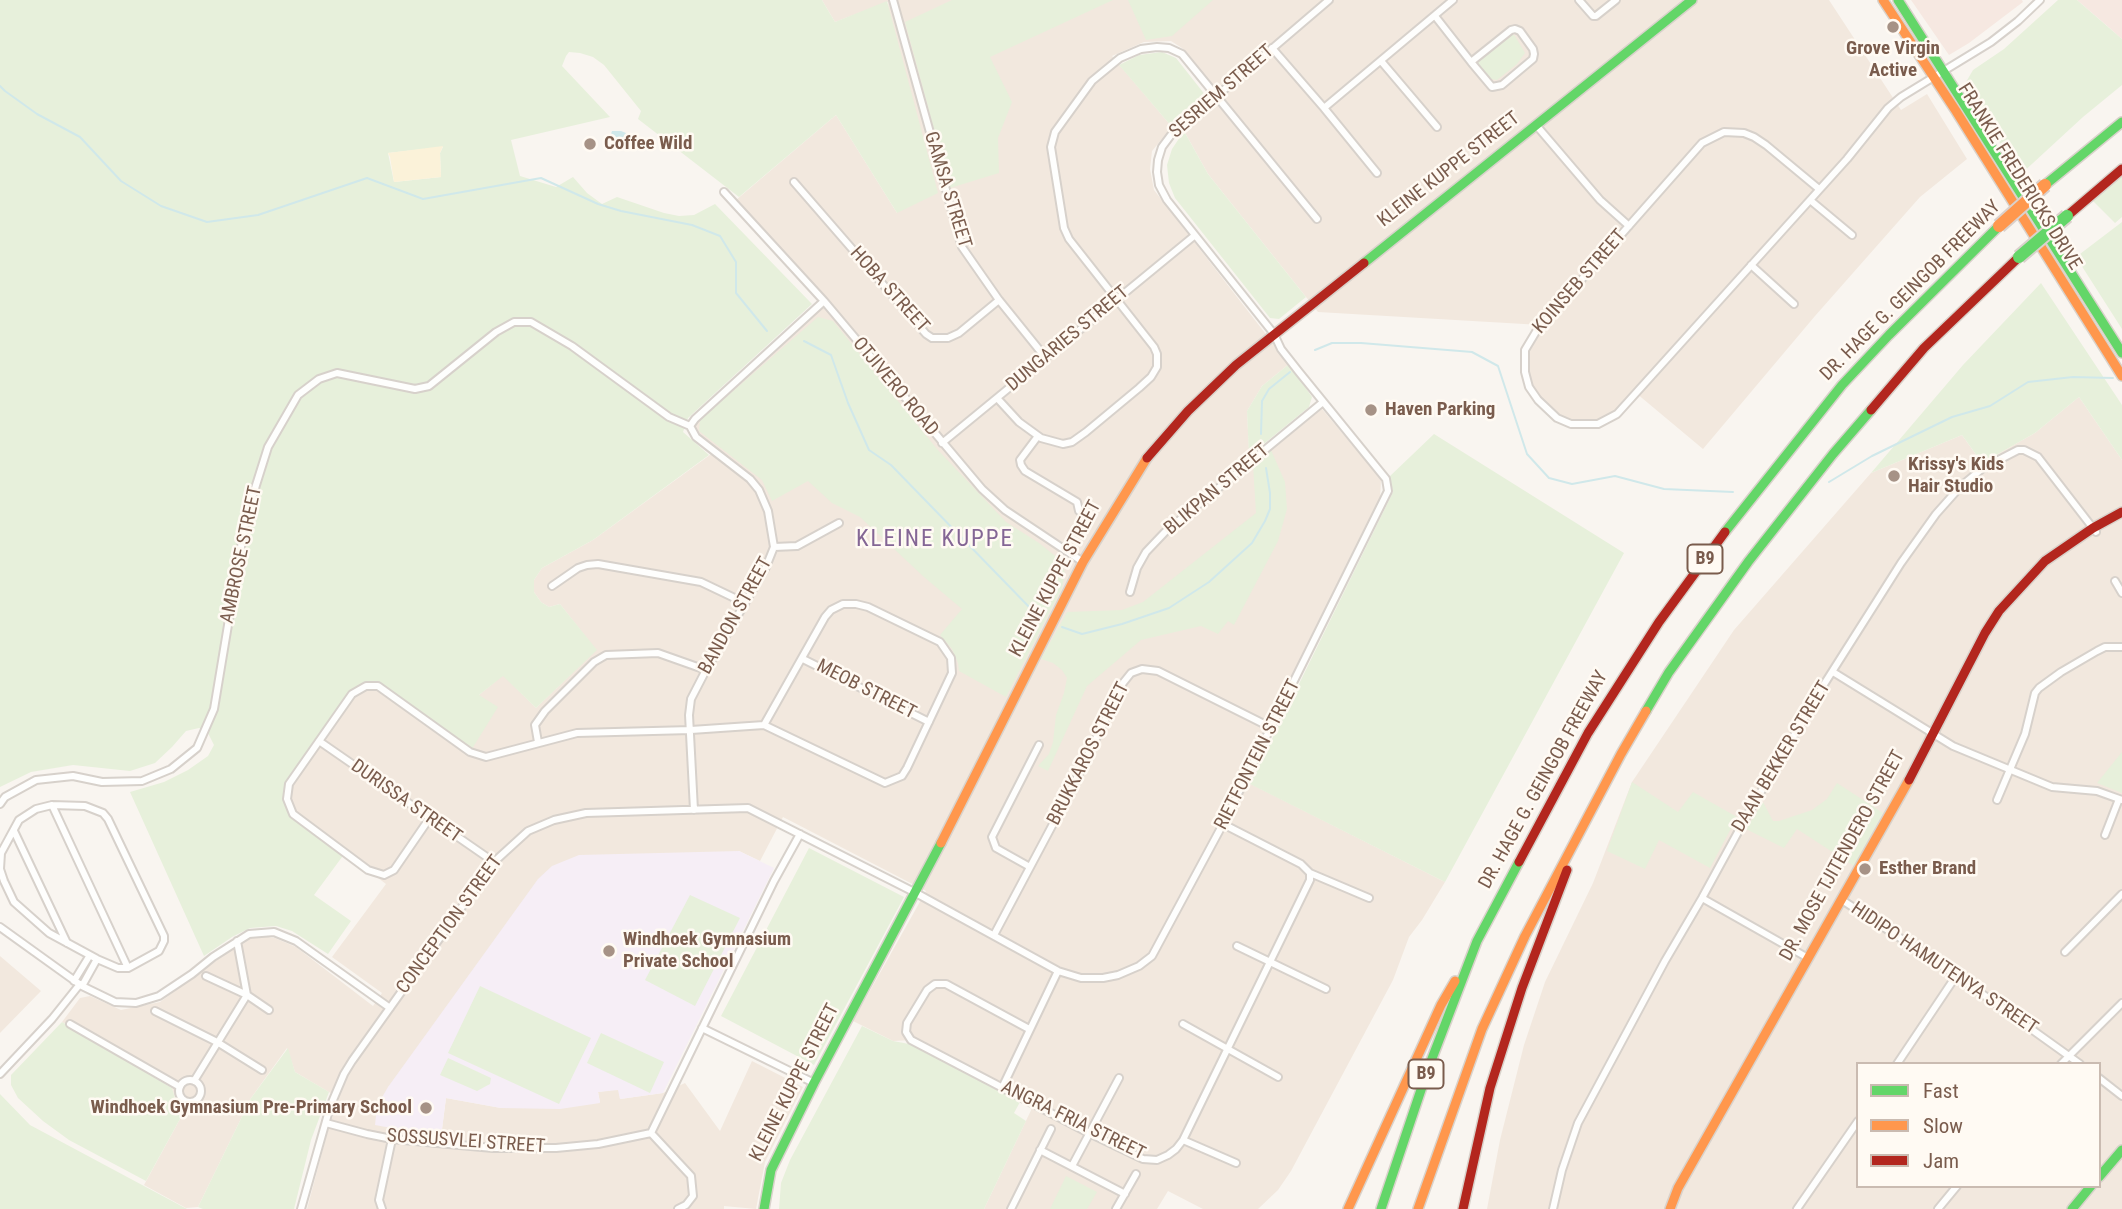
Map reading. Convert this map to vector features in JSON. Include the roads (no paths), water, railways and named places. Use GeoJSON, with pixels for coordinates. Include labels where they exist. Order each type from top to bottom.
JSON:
{"type":"FeatureCollection","features":[{"type":"Feature","properties":{"kind":"main road","name":"KLEINE KUPPE STREET"},"geometry":{"type":"LineString","coordinates":[[765,1206],[771,1170],[814,1083],[916,893],[1083,562],[1135,477],[1168,432],[1210,388],[1274,334],[1692,0]]}},
{"type":"Feature","properties":{"kind":"main road","name":"FRANKIE FREDERICKS DRIVE"},"geometry":{"type":"LineString","coordinates":[[1883,0],[1939,75],[2122,353]]}},
{"type":"Feature","properties":{"kind":"main road","name":"FRANKIE FREDERICKS DRIVE"},"geometry":{"type":"LineString","coordinates":[[1899,0],[1939,75],[2122,376]]}},
{"type":"Feature","properties":{"kind":"main road","name":"DR. HAGE G. GEINGOB FREEWAY"},"geometry":{"type":"LineString","coordinates":[[1381,1209],[1428,1069],[1477,941],[1588,733],[1659,622],[1739,513],[1842,385],[1999,226],[2122,122]]}},
{"type":"Feature","properties":{"kind":"main road","name":"B9"},"geometry":{"type":"LineString","coordinates":[[1418,1209],[1482,1028],[1525,936],[1670,672],[1748,562],[1833,454],[1924,348],[2019,257],[2122,169]]}},
{"type":"Feature","properties":{"kind":"main road","name":"DR. MOSE TJITENDERO STREET"},"geometry":{"type":"LineString","coordinates":[[1670,1209],[1678,1188],[1933,735],[1985,633],[2034,571],[2073,542],[2122,512]]}},
{"type":"Feature","properties":{"kind":"main road","name":"DR. MOSE TJITENDERO STREET"},"geometry":{"type":"LineString","coordinates":[[2094,530],[2122,519]]}},
{"type":"Feature","properties":{"kind":"main road"},"geometry":{"type":"LineString","coordinates":[[1463,1209],[1487,1101],[1504,1042],[1588,817]]}},
{"type":"Feature","properties":{"kind":"main road"},"geometry":{"type":"LineString","coordinates":[[1348,1209],[1441,1005],[1477,941]]}},
{"type":"Feature","properties":{"kind":"main road"},"geometry":{"type":"LineString","coordinates":[[2101,1175],[2122,1150]]}},
{"type":"Feature","properties":{"kind":"main road"},"geometry":{"type":"LineString","coordinates":[[2072,1209],[2089,1188]]}},
{"type":"Feature","properties":{"kind":"street","name":"GAMSA STREET"},"geometry":{"type":"LineString","coordinates":[[893,0],[957,235],[969,260],[1045,357]]}},
{"type":"Feature","properties":{"kind":"street","name":"SESRIEM STREET"},"geometry":{"type":"LineString","coordinates":[[1274,334],[1167,200],[1159,185],[1158,160],[1171,135],[1329,0]]}},
{"type":"Feature","properties":{"kind":"street"},"geometry":{"type":"LineString","coordinates":[[1324,108],[1453,0]]}},
{"type":"Feature","properties":{"kind":"street"},"geometry":{"type":"LineString","coordinates":[[1579,0],[1593,16],[1616,0]]}},
{"type":"Feature","properties":{"kind":"street","name":"KOINSEB STREET"},"geometry":{"type":"LineString","coordinates":[[1819,189],[1755,137],[1744,133],[1724,132],[1702,143],[1537,330],[1525,350],[1525,372],[1529,387],[1548,411],[1571,424],[1598,424],[1617,414],[1810,200],[1888,108],[1901,97],[2004,33],[2040,0]]}},
{"type":"Feature","properties":{"kind":"street"},"geometry":{"type":"LineString","coordinates":[[1435,16],[1471,62],[1492,87],[1502,85],[1533,59],[1533,49],[1520,31],[1511,30],[1471,62]]}},
{"type":"Feature","properties":{"kind":"street"},"geometry":{"type":"LineString","coordinates":[[997,398],[1038,436],[1055,443],[1072,442],[1139,388],[1157,367],[1156,351],[1076,249],[1064,228],[1051,147],[1055,132],[1092,80],[1120,58],[1141,49],[1169,48],[1182,54],[1317,219]]}},
{"type":"Feature","properties":{"kind":"street"},"geometry":{"type":"LineString","coordinates":[[1272,48],[1377,173]]}},
{"type":"Feature","properties":{"kind":"street"},"geometry":{"type":"LineString","coordinates":[[1381,61],[1437,127]]}},
{"type":"Feature","properties":{"kind":"street"},"geometry":{"type":"LineString","coordinates":[[1536,125],[1600,200],[1629,226]]}},
{"type":"Feature","properties":{"kind":"street","name":"HOBA STREET"},"geometry":{"type":"LineString","coordinates":[[794,181],[932,338],[948,338],[959,334],[999,300]]}},
{"type":"Feature","properties":{"kind":"street","name":"OTJIVERO ROAD"},"geometry":{"type":"LineString","coordinates":[[724,192],[824,301],[971,477],[1005,510],[1083,562]]}},
{"type":"Feature","properties":{"kind":"street"},"geometry":{"type":"LineString","coordinates":[[1810,200],[1852,235]]}},
{"type":"Feature","properties":{"kind":"street","name":"DUNGARIES STREET"},"geometry":{"type":"LineString","coordinates":[[942,443],[1194,236]]}},
{"type":"Feature","properties":{"kind":"street"},"geometry":{"type":"LineString","coordinates":[[1751,265],[1794,303]]}},
{"type":"Feature","properties":{"kind":"street"},"geometry":{"type":"LineString","coordinates":[[690,426],[824,301]]}},
{"type":"Feature","properties":{"kind":"street","name":"AMBROSE STREET"},"geometry":{"type":"LineString","coordinates":[[0,804],[5,797],[36,780],[73,776],[102,782],[142,781],[171,769],[197,748],[214,709],[246,517],[268,447],[298,395],[319,379],[337,373],[415,389],[429,386],[496,332],[514,322],[531,322],[572,346],[669,417],[690,426]]}},
{"type":"Feature","properties":{"kind":"street","name":"RIETFONTEIN STREET"},"geometry":{"type":"LineString","coordinates":[[916,893],[1058,971],[1082,978],[1118,975],[1139,966],[1152,956],[1223,824],[1388,491],[1386,479],[1281,349],[1274,334]]}},
{"type":"Feature","properties":{"kind":"street","name":"BLIKPAN STREET"},"geometry":{"type":"LineString","coordinates":[[1130,592],[1137,568],[1146,552],[1166,532],[1323,402]]}},
{"type":"Feature","properties":{"kind":"street","name":"BANDON STREET"},"geometry":{"type":"LineString","coordinates":[[690,426],[696,437],[750,479],[759,490],[768,512],[774,547],[766,567],[706,670],[689,707],[694,810]]}},
{"type":"Feature","properties":{"kind":"street"},"geometry":{"type":"LineString","coordinates":[[1038,436],[1020,460],[1021,465],[1025,471],[1077,502],[1079,511],[1084,514]]}},
{"type":"Feature","properties":{"kind":"street","name":"DAAN BEKKER STREET"},"geometry":{"type":"LineString","coordinates":[[1553,1209],[1562,1170],[1578,1124],[1665,961],[1823,686],[1901,563],[1936,514],[1960,487],[1995,461],[2018,450],[2024,450],[2038,457],[2094,530]]}},
{"type":"Feature","properties":{"kind":"street"},"geometry":{"type":"LineString","coordinates":[[774,547],[797,546],[839,523]]}},
{"type":"Feature","properties":{"kind":"street"},"geometry":{"type":"LineString","coordinates":[[552,586],[578,568],[598,564],[701,582],[745,603]]}},
{"type":"Feature","properties":{"kind":"street"},"geometry":{"type":"LineString","coordinates":[[2115,581],[2122,593]]}},
{"type":"Feature","properties":{"kind":"street"},"geometry":{"type":"LineString","coordinates":[[429,818],[394,870],[384,875],[368,870],[293,814],[287,799],[289,784],[352,694],[366,686],[377,686],[470,752],[486,757],[578,733],[764,725],[886,783],[902,776],[907,768],[952,673],[951,658],[940,642],[868,607],[849,603],[835,608],[825,617],[764,725]]}},
{"type":"Feature","properties":{"kind":"street"},"geometry":{"type":"LineString","coordinates":[[1997,800],[2025,734],[2035,693],[2039,688],[2097,651],[2122,647]]}},
{"type":"Feature","properties":{"kind":"street"},"geometry":{"type":"LineString","coordinates":[[538,742],[535,725],[545,710],[594,662],[606,656],[658,653],[706,670]]}},
{"type":"Feature","properties":{"kind":"street","name":"MEOB STREET"},"geometry":{"type":"LineString","coordinates":[[803,659],[929,722]]}},
{"type":"Feature","properties":{"kind":"street","name":"BRUKKAROS STREET"},"geometry":{"type":"LineString","coordinates":[[994,935],[1070,792],[1122,683],[1131,673],[1142,669],[1165,674],[1272,727]]}},
{"type":"Feature","properties":{"kind":"street"},"geometry":{"type":"LineString","coordinates":[[1833,672],[1954,746],[2052,787],[2097,791],[2120,800],[2105,835]]}},
{"type":"Feature","properties":{"kind":"street","name":"DURISSA STREET"},"geometry":{"type":"LineString","coordinates":[[320,741],[494,862]]}},
{"type":"Feature","properties":{"kind":"street"},"geometry":{"type":"LineString","coordinates":[[1030,867],[996,848],[992,837],[1039,745]]}},
{"type":"Feature","properties":{"kind":"street"},"geometry":{"type":"LineString","coordinates":[[52,805],[128,968]]}},
{"type":"Feature","properties":{"kind":"street"},"geometry":{"type":"LineString","coordinates":[[52,805],[85,806],[103,813],[108,819],[164,936],[159,951],[128,968],[118,968],[48,933],[14,902],[0,869],[1,853],[19,820],[36,809],[52,805]]}},
{"type":"Feature","properties":{"kind":"street","name":"CONCEPTION STREET"},"geometry":{"type":"LineString","coordinates":[[302,1209],[326,1123],[344,1074],[494,862],[528,831],[569,816],[586,813],[747,808],[916,893]]}},
{"type":"Feature","properties":{"kind":"street"},"geometry":{"type":"LineString","coordinates":[[1223,824],[1287,856],[1310,873],[1369,898]]}},
{"type":"Feature","properties":{"kind":"street"},"geometry":{"type":"LineString","coordinates":[[15,831],[67,944]]}},
{"type":"Feature","properties":{"kind":"street"},"geometry":{"type":"LineString","coordinates":[[678,1209],[687,1205],[693,1196],[691,1176],[651,1133],[774,881],[800,834]]}},
{"type":"Feature","properties":{"kind":"street","name":"ANGRA FRIA STREET"},"geometry":{"type":"LineString","coordinates":[[1030,1029],[946,984],[935,984],[927,990],[907,1023],[906,1032],[911,1040],[1143,1159],[1157,1160],[1168,1155],[1183,1140],[1309,884],[1310,873]]}},
{"type":"Feature","properties":{"kind":"street"},"geometry":{"type":"LineString","coordinates":[[2065,952],[2122,894]]}},
{"type":"Feature","properties":{"kind":"street"},"geometry":{"type":"LineString","coordinates":[[1702,898],[1808,958]]}},
{"type":"Feature","properties":{"kind":"street","name":"HIDIPO HAMUTENYA STREET"},"geometry":{"type":"LineString","coordinates":[[1842,900],[2078,1062]]}},
{"type":"Feature","properties":{"kind":"street"},"geometry":{"type":"LineString","coordinates":[[0,927],[78,984],[115,1002],[136,1003],[159,996],[249,934],[274,932],[296,941],[390,1008]]}},
{"type":"Feature","properties":{"kind":"street"},"geometry":{"type":"LineString","coordinates":[[194,1082],[247,995],[237,941]]}},
{"type":"Feature","properties":{"kind":"street"},"geometry":{"type":"LineString","coordinates":[[1237,946],[1326,989]]}},
{"type":"Feature","properties":{"kind":"street"},"geometry":{"type":"LineString","coordinates":[[0,1074],[52,1018],[78,984],[93,957]]}},
{"type":"Feature","properties":{"kind":"street"},"geometry":{"type":"LineString","coordinates":[[1002,1088],[1058,971]]}},
{"type":"Feature","properties":{"kind":"street"},"geometry":{"type":"LineString","coordinates":[[206,976],[247,995],[269,1010]]}},
{"type":"Feature","properties":{"kind":"street"},"geometry":{"type":"LineString","coordinates":[[1898,1062],[1956,976]]}},
{"type":"Feature","properties":{"kind":"street"},"geometry":{"type":"LineString","coordinates":[[2063,1062],[2122,1003]]}},
{"type":"Feature","properties":{"kind":"street"},"geometry":{"type":"LineString","coordinates":[[155,1011],[217,1042],[262,1070]]}},
{"type":"Feature","properties":{"kind":"street"},"geometry":{"type":"LineString","coordinates":[[70,1024],[180,1087]]}},
{"type":"Feature","properties":{"kind":"street"},"geometry":{"type":"LineString","coordinates":[[1183,1024],[1278,1077]]}},
{"type":"Feature","properties":{"kind":"street"},"geometry":{"type":"LineString","coordinates":[[702,1028],[814,1083]]}},
{"type":"Feature","properties":{"kind":"street"},"geometry":{"type":"LineString","coordinates":[[1072,1166],[1119,1078]]}},
{"type":"Feature","properties":{"kind":"street"},"geometry":{"type":"LineString","coordinates":[[2101,1080],[2122,1096]]}},
{"type":"Feature","properties":{"kind":"street"},"geometry":{"type":"LineString","coordinates":[[187,1081],[194,1082],[201,1093],[195,1101],[181,1099],[180,1087],[187,1081]]}},
{"type":"Feature","properties":{"kind":"street","name":"SOSSUSVLEI STREET"},"geometry":{"type":"LineString","coordinates":[[326,1123],[392,1139],[493,1148],[556,1148],[598,1144],[651,1133]]}},
{"type":"Feature","properties":{"kind":"street"},"geometry":{"type":"LineString","coordinates":[[1797,1209],[1856,1124]]}},
{"type":"Feature","properties":{"kind":"street"},"geometry":{"type":"LineString","coordinates":[[1011,1209],[1051,1129]]}},
{"type":"Feature","properties":{"kind":"street"},"geometry":{"type":"LineString","coordinates":[[382,1209],[379,1200],[392,1139]]}},
{"type":"Feature","properties":{"kind":"street"},"geometry":{"type":"LineString","coordinates":[[1183,1140],[1236,1163]]}},
{"type":"Feature","properties":{"kind":"street"},"geometry":{"type":"LineString","coordinates":[[1040,1150],[1125,1194]]}},
{"type":"Feature","properties":{"kind":"street"},"geometry":{"type":"LineString","coordinates":[[1116,1209],[1136,1174]]}},
{"type":"Feature","properties":{"kind":"street"},"geometry":{"type":"LineString","coordinates":[[1938,1209],[1955,1188]]}},
{"type":"Feature","properties":{"kind":"water"},"geometry":{"type":"Polygon","coordinates":[[[612,131],[626,133],[637,143],[634,147],[622,147],[610,137],[612,131]]]}},
{"type":"Feature","properties":{"kind":"waterway"},"geometry":{"type":"LineString","coordinates":[[0,86],[37,114],[80,137],[121,181],[161,206],[207,222],[258,215],[367,178],[423,199],[541,178],[598,204],[692,225],[720,236],[736,262],[736,293],[767,331]]}},
{"type":"Feature","properties":{"kind":"waterway"},"geometry":{"type":"LineString","coordinates":[[804,341],[831,355],[869,450],[891,465],[1034,612]]}},
{"type":"Feature","properties":{"kind":"waterway"},"geometry":{"type":"LineString","coordinates":[[1315,350],[1332,343],[1361,343],[1472,352],[1498,366],[1527,454],[1549,478],[1572,484],[1615,476],[1664,489],[1733,492]]}},
{"type":"Feature","properties":{"kind":"waterway"},"geometry":{"type":"LineString","coordinates":[[1261,434],[1262,401],[1269,389],[1290,372]]}},
{"type":"Feature","properties":{"kind":"waterway"},"geometry":{"type":"LineString","coordinates":[[1829,482],[1872,456],[1952,417],[1990,406],[2028,382],[2073,377],[2113,378]]}},
{"type":"Feature","properties":{"kind":"waterway"},"geometry":{"type":"LineString","coordinates":[[1062,627],[1082,634],[1122,624],[1169,608],[1209,582],[1252,543],[1265,521],[1270,509],[1266,468]]}},
{"type":"Feature","properties":{"kind":"place","name":"Grove Virgin Active"},"geometry":{"type":"Point","coordinates":[1893,27]}},
{"type":"Feature","properties":{"kind":"place","name":"Coffee Wild"},"geometry":{"type":"Point","coordinates":[590,144]}},
{"type":"Feature","properties":{"kind":"place","name":"Haven Parking"},"geometry":{"type":"Point","coordinates":[1371,410]}},
{"type":"Feature","properties":{"kind":"place","name":"Krissy's Kids Hair Studio"},"geometry":{"type":"Point","coordinates":[1894,476]}},
{"type":"Feature","properties":{"kind":"place","name":"Esther Brand"},"geometry":{"type":"Point","coordinates":[1865,869]}},
{"type":"Feature","properties":{"kind":"place","name":"Windhoek Gymnasium Private School"},"geometry":{"type":"Point","coordinates":[609,951]}},
{"type":"Feature","properties":{"kind":"place","name":"Windhoek Gymnasium Pre-Primary School"},"geometry":{"type":"Point","coordinates":[426,1108]}},
{"type":"Feature","properties":{"kind":"district","name":"KLEINE KUPPE"},"geometry":{"type":"Point","coordinates":[935,540]}}]}
